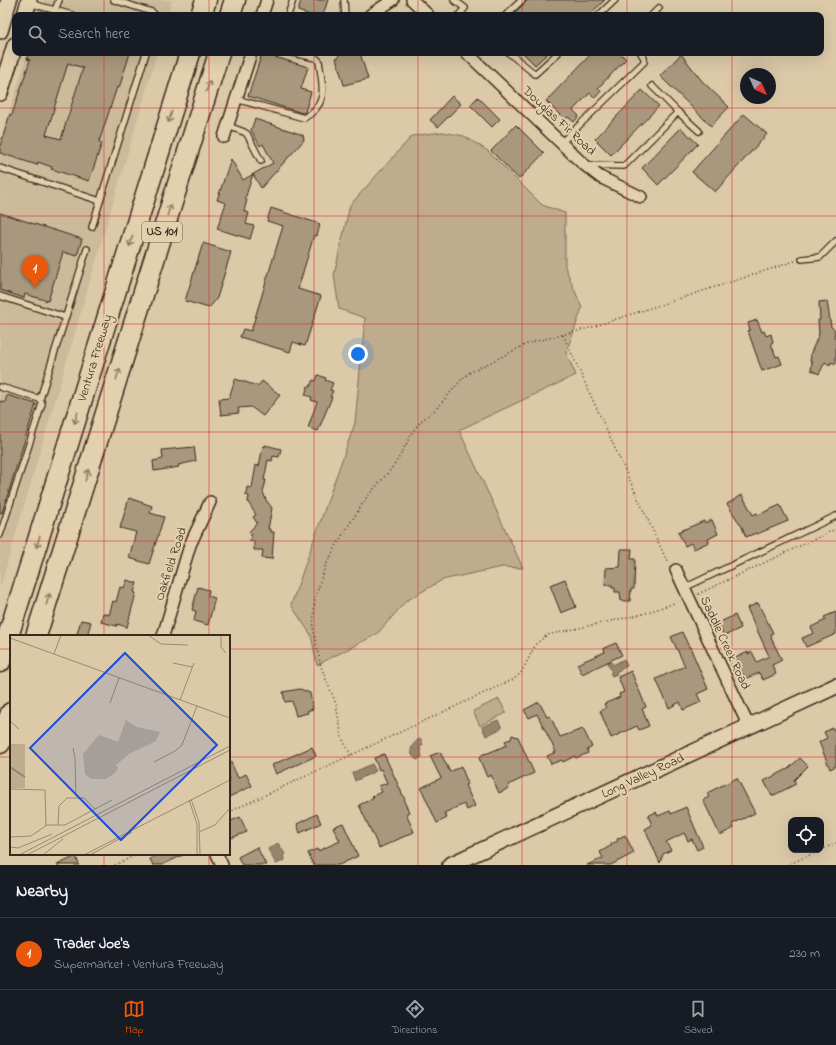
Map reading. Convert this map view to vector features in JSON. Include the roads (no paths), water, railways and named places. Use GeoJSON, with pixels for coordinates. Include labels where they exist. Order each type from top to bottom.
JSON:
{"type":"FeatureCollection","features":[{"type":"Feature","properties":{"kind":"highway"},"geometry":{"type":"LineString","coordinates":[[203,12],[206,0]]}},
{"type":"Feature","properties":{"kind":"highway"},"geometry":{"type":"LineString","coordinates":[[231,12],[235,0]]}},
{"type":"Feature","properties":{"kind":"highway","name":"Ventura Freeway"},"geometry":{"type":"LineString","coordinates":[[0,662],[189,56]]}},
{"type":"Feature","properties":{"kind":"highway","name":"Ventura Freeway"},"geometry":{"type":"LineString","coordinates":[[36,635],[218,56]]}},
{"type":"Feature","properties":{"kind":"highway"},"geometry":{"type":"LineString","coordinates":[[0,743],[10,716]]}},
{"type":"Feature","properties":{"kind":"street"},"geometry":{"type":"LineString","coordinates":[[0,31],[9,0]]}},
{"type":"Feature","properties":{"kind":"street"},"geometry":{"type":"LineString","coordinates":[[263,12],[267,0]]}},
{"type":"Feature","properties":{"kind":"street"},"geometry":{"type":"LineString","coordinates":[[375,12],[393,0]]}},
{"type":"Feature","properties":{"kind":"street"},"geometry":{"type":"LineString","coordinates":[[412,0],[425,12]]}},
{"type":"Feature","properties":{"kind":"street"},"geometry":{"type":"LineString","coordinates":[[0,93],[12,55]]}},
{"type":"Feature","properties":{"kind":"street"},"geometry":{"type":"LineString","coordinates":[[224,137],[249,56]]}},
{"type":"Feature","properties":{"kind":"street","name":"Douglas Fir Road"},"geometry":{"type":"LineString","coordinates":[[471,56],[584,165],[600,177],[641,197]]}},
{"type":"Feature","properties":{"kind":"street","name":"Oakfield Road"},"geometry":{"type":"LineString","coordinates":[[162,635],[190,544],[210,502]]}},
{"type":"Feature","properties":{"kind":"street","name":"Saddle Creek Road"},"geometry":{"type":"LineString","coordinates":[[676,570],[749,727]]}},
{"type":"Feature","properties":{"kind":"street","name":"Long Valley Road"},"geometry":{"type":"LineString","coordinates":[[450,865],[836,686]]}},
{"type":"Feature","properties":{"kind":"street"},"geometry":{"type":"LineString","coordinates":[[217,855],[222,865]]}},
{"type":"Feature","properties":{"kind":"lane"},"geometry":{"type":"LineString","coordinates":[[56,10],[59,0]]}},
{"type":"Feature","properties":{"kind":"lane"},"geometry":{"type":"LineString","coordinates":[[114,0],[152,12]]}},
{"type":"Feature","properties":{"kind":"lane"},"geometry":{"type":"LineString","coordinates":[[289,12],[293,0]]}},
{"type":"Feature","properties":{"kind":"lane"},"geometry":{"type":"LineString","coordinates":[[344,0],[345,12]]}},
{"type":"Feature","properties":{"kind":"lane"},"geometry":{"type":"LineString","coordinates":[[454,0],[465,8],[462,12]]}},
{"type":"Feature","properties":{"kind":"lane"},"geometry":{"type":"LineString","coordinates":[[509,12],[522,0]]}},
{"type":"Feature","properties":{"kind":"lane"},"geometry":{"type":"LineString","coordinates":[[603,12],[615,0]]}},
{"type":"Feature","properties":{"kind":"lane"},"geometry":{"type":"LineString","coordinates":[[27,6],[62,12]]}},
{"type":"Feature","properties":{"kind":"lane"},"geometry":{"type":"LineString","coordinates":[[655,12],[659,8]]}},
{"type":"Feature","properties":{"kind":"lane"},"geometry":{"type":"LineString","coordinates":[[92,227],[145,56]]}},
{"type":"Feature","properties":{"kind":"lane"},"geometry":{"type":"LineString","coordinates":[[236,99],[304,118],[319,104],[323,95],[319,61],[316,58],[307,56]]}},
{"type":"Feature","properties":{"kind":"lane"},"geometry":{"type":"LineString","coordinates":[[514,56],[535,74],[555,56]]}},
{"type":"Feature","properties":{"kind":"lane"},"geometry":{"type":"LineString","coordinates":[[561,143],[644,62],[643,56]]}},
{"type":"Feature","properties":{"kind":"lane"},"geometry":{"type":"LineString","coordinates":[[652,86],[699,131]]}},
{"type":"Feature","properties":{"kind":"lane"},"geometry":{"type":"LineString","coordinates":[[584,165],[624,166],[678,112]]}},
{"type":"Feature","properties":{"kind":"lane"},"geometry":{"type":"LineString","coordinates":[[228,126],[247,134],[261,161]]}},
{"type":"Feature","properties":{"kind":"lane"},"geometry":{"type":"LineString","coordinates":[[0,168],[100,201]]}},
{"type":"Feature","properties":{"kind":"lane"},"geometry":{"type":"LineString","coordinates":[[802,259],[820,257],[836,241]]}},
{"type":"Feature","properties":{"kind":"lane"},"geometry":{"type":"LineString","coordinates":[[0,535],[42,404],[40,399],[87,249]]}},
{"type":"Feature","properties":{"kind":"lane"},"geometry":{"type":"LineString","coordinates":[[0,296],[65,317]]}},
{"type":"Feature","properties":{"kind":"lane"},"geometry":{"type":"LineString","coordinates":[[0,387],[40,399]]}},
{"type":"Feature","properties":{"kind":"lane"},"geometry":{"type":"LineString","coordinates":[[686,593],[836,516]]}},
{"type":"Feature","properties":{"kind":"place","name":"Trader Joe's"},"geometry":{"type":"Point","coordinates":[35,288]}}]}
